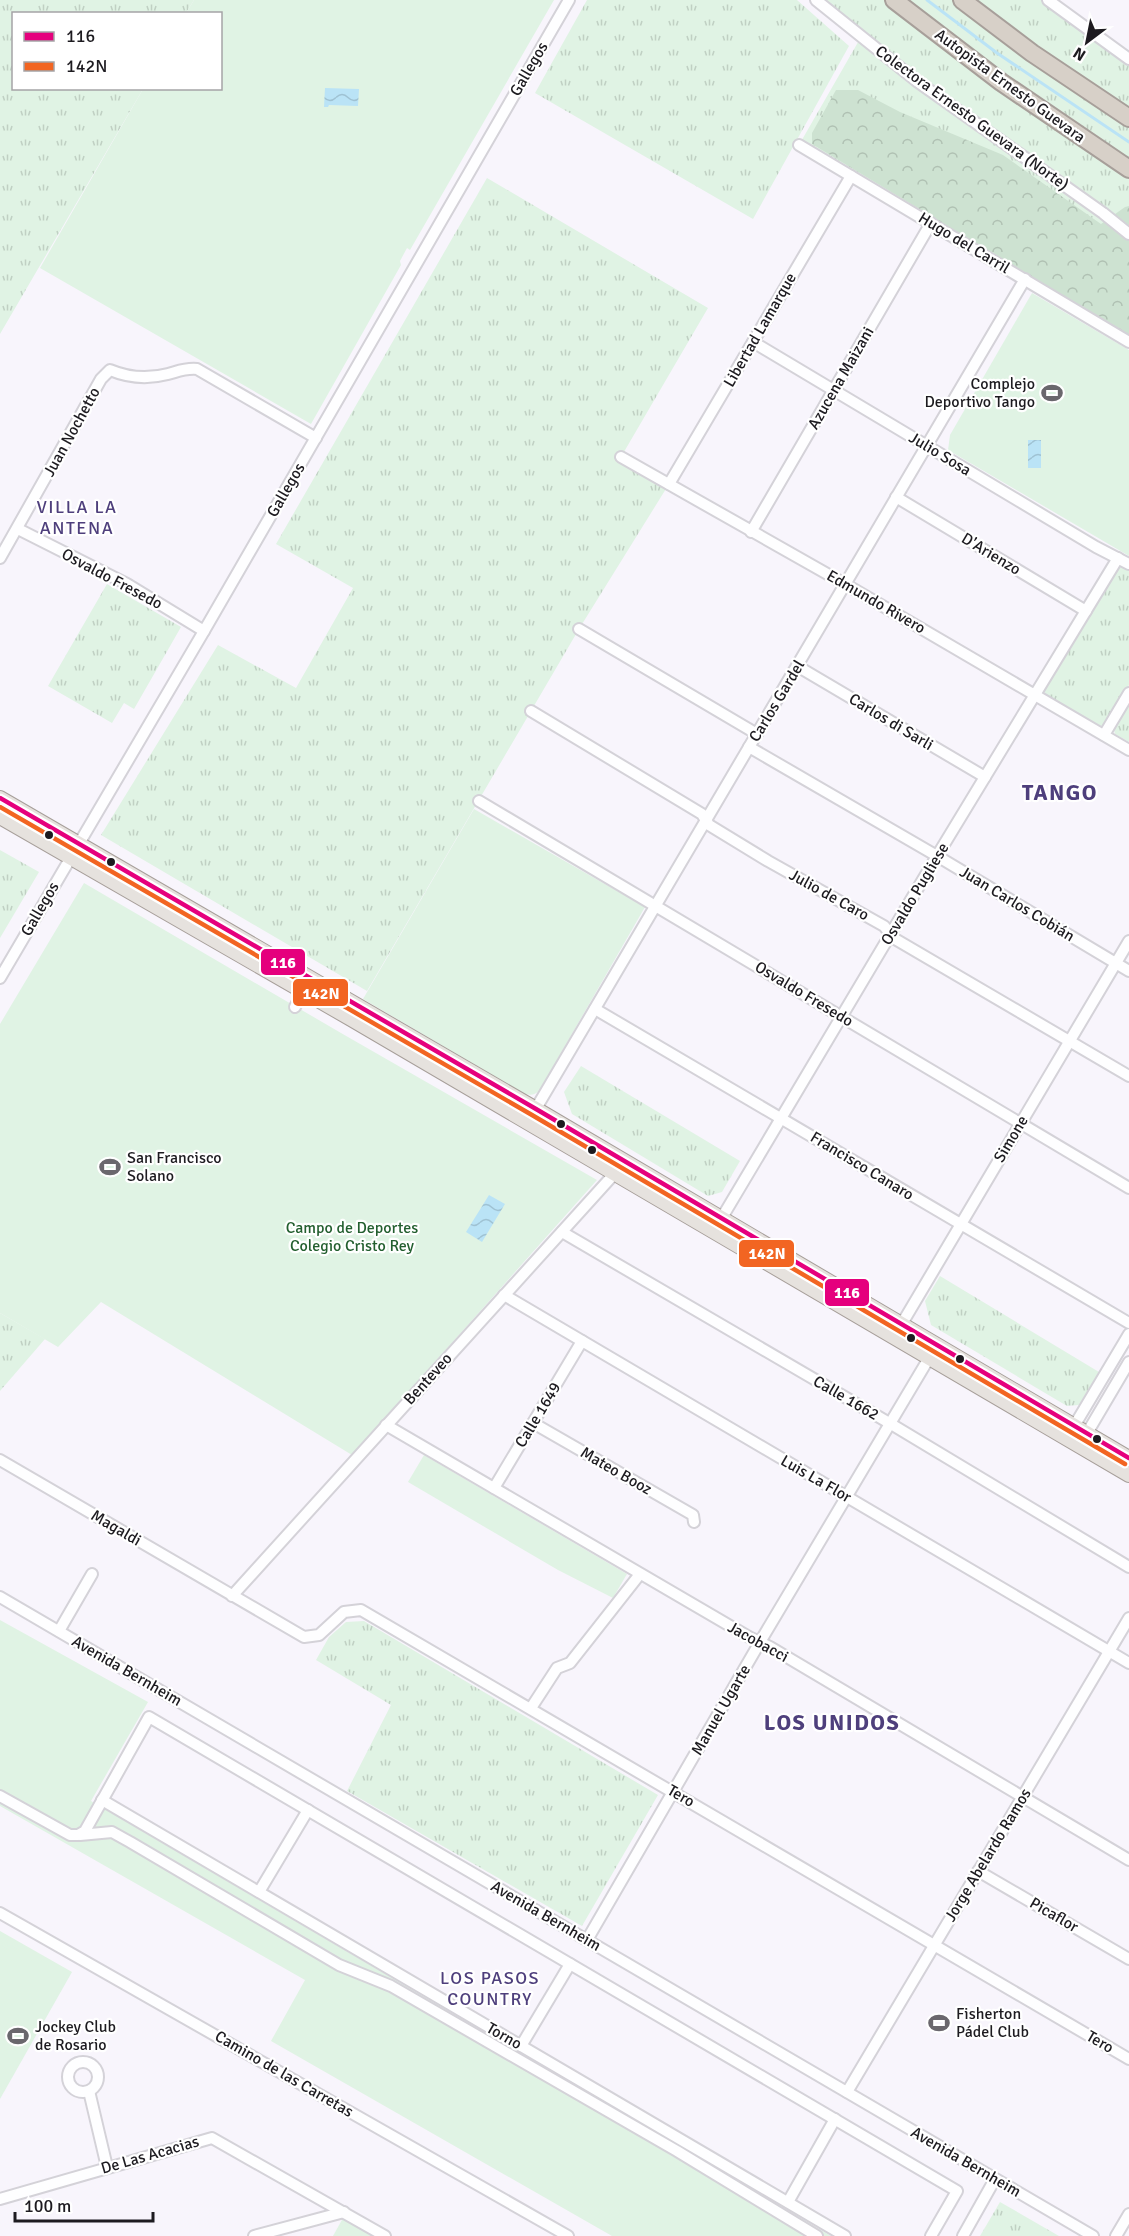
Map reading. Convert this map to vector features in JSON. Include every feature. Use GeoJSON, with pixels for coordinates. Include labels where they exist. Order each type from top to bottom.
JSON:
{"type":"FeatureCollection","features":[{"type":"Feature","properties":{"kind":"highway","name":"Autopista Ernesto Guevara"},"geometry":{"type":"LineString","coordinates":[[894,0],[1001,82],[1129,169]]}},
{"type":"Feature","properties":{"kind":"highway"},"geometry":{"type":"LineString","coordinates":[[962,0],[1032,53],[1129,118]]}},
{"type":"Feature","properties":{"kind":"main road"},"geometry":{"type":"LineString","coordinates":[[0,798],[937,1345],[1084,1440],[1129,1474]]}},
{"type":"Feature","properties":{"kind":"main road"},"geometry":{"type":"LineString","coordinates":[[0,817],[528,1122],[929,1358],[1071,1432]]}},
{"type":"Feature","properties":{"kind":"main road"},"geometry":{"type":"LineString","coordinates":[[1084,1440],[1129,1458]]}},
{"type":"Feature","properties":{"kind":"street","name":"Gallegos"},"geometry":{"type":"LineString","coordinates":[[0,978],[204,631],[569,0]]}},
{"type":"Feature","properties":{"kind":"street","name":"Colectora Ernesto Guevara (Norte)"},"geometry":{"type":"LineString","coordinates":[[816,0],[918,82],[1103,213],[1129,234]]}},
{"type":"Feature","properties":{"kind":"street"},"geometry":{"type":"LineString","coordinates":[[1048,0],[1129,59]]}},
{"type":"Feature","properties":{"kind":"street","name":"Hugo del Carril"},"geometry":{"type":"LineString","coordinates":[[799,145],[1129,342]]}},
{"type":"Feature","properties":{"kind":"street","name":"Libertad Lamarque"},"geometry":{"type":"LineString","coordinates":[[669,483],[851,176]]}},
{"type":"Feature","properties":{"kind":"street","name":"Azucena Maizani"},"geometry":{"type":"LineString","coordinates":[[751,532],[931,223]]}},
{"type":"Feature","properties":{"kind":"street","name":"Carlos Gardel"},"geometry":{"type":"LineString","coordinates":[[528,1122],[1025,279]]}},
{"type":"Feature","properties":{"kind":"street","name":"Julio Sosa"},"geometry":{"type":"LineString","coordinates":[[753,342],[1129,564]]}},
{"type":"Feature","properties":{"kind":"street","name":"Juan Nochetto"},"geometry":{"type":"LineString","coordinates":[[0,558],[101,379],[110,370],[123,375],[140,377],[156,376],[185,368],[197,369],[316,438]]}},
{"type":"Feature","properties":{"kind":"street","name":"Edmundo Rivero"},"geometry":{"type":"LineString","coordinates":[[621,457],[845,584],[1129,750]]}},
{"type":"Feature","properties":{"kind":"street","name":"D'Arienzo"},"geometry":{"type":"LineString","coordinates":[[897,497],[1086,610]]}},
{"type":"Feature","properties":{"kind":"street","name":"Osvaldo Fresedo"},"geometry":{"type":"LineString","coordinates":[[18,529],[127,584],[204,631]]}},
{"type":"Feature","properties":{"kind":"street","name":"Osvaldo Pugliese"},"geometry":{"type":"LineString","coordinates":[[714,1231],[937,856],[1118,558]]}},
{"type":"Feature","properties":{"kind":"street"},"geometry":{"type":"LineString","coordinates":[[579,629],[757,734]]}},
{"type":"Feature","properties":{"kind":"street","name":"Carlos di Sarli"},"geometry":{"type":"LineString","coordinates":[[797,666],[985,777]]}},
{"type":"Feature","properties":{"kind":"street"},"geometry":{"type":"LineString","coordinates":[[1104,735],[1129,693]]}},
{"type":"Feature","properties":{"kind":"street","name":"Julio de Caro"},"geometry":{"type":"LineString","coordinates":[[531,711],[702,814],[710,825],[768,861],[884,926],[895,939],[1129,1076]]}},
{"type":"Feature","properties":{"kind":"street","name":"Juan Carlos Cobián"},"geometry":{"type":"LineString","coordinates":[[750,747],[1129,971]]}},
{"type":"Feature","properties":{"kind":"street","name":"Osvaldo Fresedo"},"geometry":{"type":"LineString","coordinates":[[479,801],[1129,1188]]}},
{"type":"Feature","properties":{"kind":"street","name":"Simone"},"geometry":{"type":"LineString","coordinates":[[894,1336],[1129,941]]}},
{"type":"Feature","properties":{"kind":"street"},"geometry":{"type":"LineString","coordinates":[[296,1007],[303,992]]}},
{"type":"Feature","properties":{"kind":"street","name":"Francisco Canaro"},"geometry":{"type":"LineString","coordinates":[[595,1009],[1129,1323]]}},
{"type":"Feature","properties":{"kind":"street","name":"Benteveo"},"geometry":{"type":"LineString","coordinates":[[232,1596],[625,1162]]}},
{"type":"Feature","properties":{"kind":"street","name":"Calle 1662"},"geometry":{"type":"LineString","coordinates":[[562,1232],[891,1424],[1129,1567]]}},
{"type":"Feature","properties":{"kind":"street","name":"Luis La Flor"},"geometry":{"type":"LineString","coordinates":[[504,1295],[1129,1663]]}},
{"type":"Feature","properties":{"kind":"street"},"geometry":{"type":"LineString","coordinates":[[1071,1432],[1129,1334]]}},
{"type":"Feature","properties":{"kind":"street","name":"Calle 1649"},"geometry":{"type":"LineString","coordinates":[[494,1488],[582,1341]]}},
{"type":"Feature","properties":{"kind":"street","name":"Manuel Ugarte"},"geometry":{"type":"LineString","coordinates":[[587,1940],[760,1642],[937,1345]]}},
{"type":"Feature","properties":{"kind":"street"},"geometry":{"type":"LineString","coordinates":[[1084,1440],[1129,1362]]}},
{"type":"Feature","properties":{"kind":"street","name":"Mateo Booz"},"geometry":{"type":"LineString","coordinates":[[533,1423],[693,1515],[694,1522]]}},
{"type":"Feature","properties":{"kind":"street","name":"Jacobacci"},"geometry":{"type":"LineString","coordinates":[[386,1425],[1129,1860]]}},
{"type":"Feature","properties":{"kind":"street","name":"Magaldi"},"geometry":{"type":"LineString","coordinates":[[0,1460],[232,1596]]}},
{"type":"Feature","properties":{"kind":"street"},"geometry":{"type":"LineString","coordinates":[[59,1631],[92,1574]]}},
{"type":"Feature","properties":{"kind":"street"},"geometry":{"type":"LineString","coordinates":[[531,1708],[556,1668],[570,1663],[640,1574]]}},
{"type":"Feature","properties":{"kind":"street","name":"Tero"},"geometry":{"type":"LineString","coordinates":[[232,1596],[304,1637],[319,1635],[344,1612],[361,1610],[1129,2059]]}},
{"type":"Feature","properties":{"kind":"street","name":"Avenida Bernheim"},"geometry":{"type":"LineString","coordinates":[[0,1597],[1093,2236]]}},
{"type":"Feature","properties":{"kind":"street","name":"Jorge Abelardo Ramos"},"geometry":{"type":"LineString","coordinates":[[847,2092],[1129,1618]]}},
{"type":"Feature","properties":{"kind":"street"},"geometry":{"type":"LineString","coordinates":[[78,1835],[85,1831],[149,1718],[957,2191],[932,2236]]}},
{"type":"Feature","properties":{"kind":"street"},"geometry":{"type":"LineString","coordinates":[[0,1796],[70,1835],[112,1832],[339,1965],[391,1986],[512,2055],[817,2236]]}},
{"type":"Feature","properties":{"kind":"street","name":"Torno"},"geometry":{"type":"LineString","coordinates":[[102,1800],[845,2236]]}},
{"type":"Feature","properties":{"kind":"street"},"geometry":{"type":"LineString","coordinates":[[259,1892],[308,1810]]}},
{"type":"Feature","properties":{"kind":"street","name":"Picaflor"},"geometry":{"type":"LineString","coordinates":[[978,1871],[1129,1959]]}},
{"type":"Feature","properties":{"kind":"street","name":"Camino de las Carretas"},"geometry":{"type":"LineString","coordinates":[[0,1912],[568,2236]]}},
{"type":"Feature","properties":{"kind":"street"},"geometry":{"type":"LineString","coordinates":[[521,2046],[570,1964]]}},
{"type":"Feature","properties":{"kind":"street"},"geometry":{"type":"LineString","coordinates":[[88,2091],[107,2167]]}},
{"type":"Feature","properties":{"kind":"street"},"geometry":{"type":"LineString","coordinates":[[788,2202],[835,2119]]}},
{"type":"Feature","properties":{"kind":"street","name":"De Las Acacias"},"geometry":{"type":"LineString","coordinates":[[0,2199],[212,2138],[385,2236]]}},
{"type":"Feature","properties":{"kind":"street"},"geometry":{"type":"LineString","coordinates":[[963,2236],[995,2179]]}},
{"type":"Feature","properties":{"kind":"street"},"geometry":{"type":"LineString","coordinates":[[254,2236],[344,2212]]}},
{"type":"Feature","properties":{"kind":"street"},"geometry":{"type":"LineString","coordinates":[[1116,2236],[1129,2214]]}},
{"type":"Feature","properties":{"kind":"green space"},"geometry":{"type":"Polygon","coordinates":[[[0,0],[194,0],[187,12],[12,12],[12,90],[142,90],[0,334],[0,0]]]}},
{"type":"Feature","properties":{"kind":"green space"},"geometry":{"type":"Polygon","coordinates":[[[194,0],[554,0],[410,250],[407,248],[400,261],[401,265],[311,424],[40,268],[142,90],[222,90],[222,12],[187,12],[194,0]]]}},
{"type":"Feature","properties":{"kind":"green space"},"geometry":{"type":"Polygon","coordinates":[[[587,0],[797,0],[849,46],[753,219],[535,93],[587,0]]]}},
{"type":"Feature","properties":{"kind":"green space"},"geometry":{"type":"Polygon","coordinates":[[[816,0],[1048,0],[1129,59],[1129,342],[799,145],[861,37],[816,0]]]}},
{"type":"Feature","properties":{"kind":"green space"},"geometry":{"type":"Polygon","coordinates":[[[836,90],[858,90],[900,112],[1003,155],[1101,224],[1129,206],[1129,336],[812,144],[812,133],[836,90]]]}},
{"type":"Feature","properties":{"kind":"green space"},"geometry":{"type":"Polygon","coordinates":[[[487,178],[708,308],[621,457],[669,484],[579,629],[367,991],[101,835],[218,645],[296,688],[353,588],[276,544],[487,178]]]}},
{"type":"Feature","properties":{"kind":"green space","name":"Complejo Deportivo Tango"},"geometry":{"type":"Polygon","coordinates":[[[1032,293],[1129,350],[1129,556],[948,450],[950,435],[1032,293]]]}},
{"type":"Feature","properties":{"kind":"green space"},"geometry":{"type":"Polygon","coordinates":[[[1119,568],[1129,569],[1129,685],[1104,725],[1101,726],[1045,695],[1045,690],[1119,568]]]}},
{"type":"Feature","properties":{"kind":"green space"},"geometry":{"type":"Polygon","coordinates":[[[107,584],[181,627],[134,709],[124,703],[112,723],[48,686],[107,584]]]}},
{"type":"Feature","properties":{"kind":"green space"},"geometry":{"type":"Polygon","coordinates":[[[1129,704],[1129,742],[1115,734],[1114,730],[1129,704]]]}},
{"type":"Feature","properties":{"kind":"green space"},"geometry":{"type":"Polygon","coordinates":[[[474,809],[645,907],[542,1086],[537,1093],[533,1094],[525,1094],[363,999],[474,809]]]}},
{"type":"Feature","properties":{"kind":"green space"},"geometry":{"type":"Polygon","coordinates":[[[0,850],[39,872],[0,938],[0,850]]]}},
{"type":"Feature","properties":{"kind":"green space","name":"Campo de Deportes Colegio Cristo Rey"},"geometry":{"type":"Polygon","coordinates":[[[84,883],[597,1180],[352,1455],[101,1302],[58,1347],[0,1313],[0,1024],[84,883]]]}},
{"type":"Feature","properties":{"kind":"green space"},"geometry":{"type":"Polygon","coordinates":[[[581,1066],[740,1161],[722,1192],[708,1196],[572,1114],[564,1092],[581,1066]]]}},
{"type":"Feature","properties":{"kind":"green space"},"geometry":{"type":"Polygon","coordinates":[[[940,1276],[1099,1372],[1079,1405],[1067,1406],[931,1325],[925,1301],[940,1276]]]}},
{"type":"Feature","properties":{"kind":"green space"},"geometry":{"type":"Polygon","coordinates":[[[0,1313],[45,1339],[0,1391],[0,1313]]]}},
{"type":"Feature","properties":{"kind":"green space"},"geometry":{"type":"Polygon","coordinates":[[[424,1455],[627,1574],[613,1598],[558,1570],[408,1482],[424,1455]]]}},
{"type":"Feature","properties":{"kind":"green space"},"geometry":{"type":"Polygon","coordinates":[[[0,1620],[148,1702],[91,1801],[831,2236],[612,2236],[271,2041],[305,1980],[0,1806],[0,1620]]]}},
{"type":"Feature","properties":{"kind":"green space"},"geometry":{"type":"Polygon","coordinates":[[[364,1621],[658,1795],[582,1926],[347,1791],[391,1705],[316,1660],[329,1637],[346,1622],[364,1621]]]}},
{"type":"Feature","properties":{"kind":"green space","name":"Jockey Club de Rosario"},"geometry":{"type":"Polygon","coordinates":[[[0,1931],[72,1972],[0,2099],[0,1931]]]}},
{"type":"Feature","properties":{"kind":"green space"},"geometry":{"type":"Polygon","coordinates":[[[1000,2202],[1059,2236],[980,2236],[1000,2202]]]}},
{"type":"Feature","properties":{"kind":"green space"},"geometry":{"type":"Polygon","coordinates":[[[343,2218],[373,2236],[333,2236],[343,2218]]]}},
{"type":"Feature","properties":{"kind":"water"},"geometry":{"type":"Polygon","coordinates":[[[325,88],[359,89],[358,106],[329,105],[324,107],[325,88]]]}},
{"type":"Feature","properties":{"kind":"water"},"geometry":{"type":"Polygon","coordinates":[[[1028,440],[1041,440],[1041,468],[1028,468],[1028,440]]]}},
{"type":"Feature","properties":{"kind":"water"},"geometry":{"type":"Polygon","coordinates":[[[489,1195],[505,1204],[482,1242],[466,1232],[489,1195]]]}},
{"type":"Feature","properties":{"kind":"waterway"},"geometry":{"type":"LineString","coordinates":[[927,0],[997,53],[1129,142]]}},
{"type":"Feature","properties":{"kind":"transit line","name":"116"},"geometry":{"type":"LineString","coordinates":[[0,798],[536,1109],[1129,1458]]}},
{"type":"Feature","properties":{"kind":"transit line","name":"142N"},"geometry":{"type":"LineString","coordinates":[[0,807],[532,1115],[1125,1464]]}},
{"type":"Feature","properties":{"kind":"place","name":"Complejo Deportivo Tango"},"geometry":{"type":"Point","coordinates":[1052,393]}},
{"type":"Feature","properties":{"kind":"place","name":"San Francisco Solano"},"geometry":{"type":"Point","coordinates":[110,1167]}},
{"type":"Feature","properties":{"kind":"place","name":"Fisherton Pádel Club"},"geometry":{"type":"Point","coordinates":[939,2023]}},
{"type":"Feature","properties":{"kind":"place","name":"Jockey Club de Rosario"},"geometry":{"type":"Point","coordinates":[18,2036]}},
{"type":"Feature","properties":{"kind":"district","name":"VILLA LA ANTENA"},"geometry":{"type":"Point","coordinates":[77,517]}},
{"type":"Feature","properties":{"kind":"district","name":"TANGO"},"geometry":{"type":"Point","coordinates":[1060,792]}},
{"type":"Feature","properties":{"kind":"district","name":"LOS UNIDOS"},"geometry":{"type":"Point","coordinates":[832,1722]}},
{"type":"Feature","properties":{"kind":"district","name":"LOS PASOS COUNTRY"},"geometry":{"type":"Point","coordinates":[490,1988]}}]}
